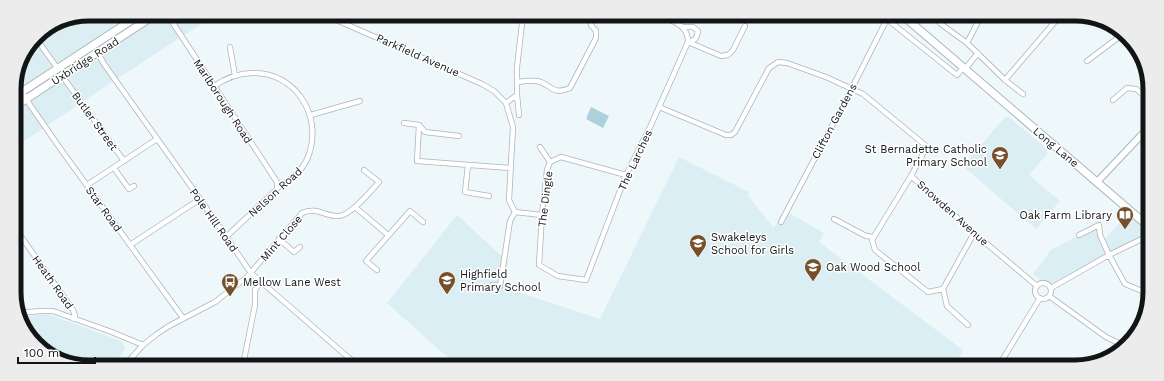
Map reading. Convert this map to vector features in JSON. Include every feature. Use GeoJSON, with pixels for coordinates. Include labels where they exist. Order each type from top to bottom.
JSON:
{"type":"FeatureCollection","features":[{"type":"Feature","properties":{"kind":"main road","name":"Uxbridge Road"},"geometry":{"type":"LineString","coordinates":[[21,104],[28,102],[132,21]]}},
{"type":"Feature","properties":{"kind":"main road","name":"Uxbridge Road"},"geometry":{"type":"LineString","coordinates":[[22,92],[58,69],[144,21]]}},
{"type":"Feature","properties":{"kind":"main road","name":"Long Lane"},"geometry":{"type":"LineString","coordinates":[[909,21],[1143,222]]}},
{"type":"Feature","properties":{"kind":"street","name":"Marlborough Road"},"geometry":{"type":"LineString","coordinates":[[171,21],[277,182],[277,188]]}},
{"type":"Feature","properties":{"kind":"street","name":"Parkfield Avenue"},"geometry":{"type":"LineString","coordinates":[[339,21],[482,84],[494,91],[506,103]]}},
{"type":"Feature","properties":{"kind":"street"},"geometry":{"type":"LineString","coordinates":[[519,115],[517,67],[522,21]]}},
{"type":"Feature","properties":{"kind":"street","name":"The Larches"},"geometry":{"type":"LineString","coordinates":[[586,280],[626,175],[660,107],[688,42],[693,41],[697,37],[698,31],[693,27],[683,27],[670,21]]}},
{"type":"Feature","properties":{"kind":"street","name":"Clifton Gardens"},"geometry":{"type":"LineString","coordinates":[[780,222],[852,88],[883,21]]}},
{"type":"Feature","properties":{"kind":"street"},"geometry":{"type":"LineString","coordinates":[[890,21],[957,75],[978,53]]}},
{"type":"Feature","properties":{"kind":"street"},"geometry":{"type":"LineString","coordinates":[[938,21],[967,43],[1005,80],[1023,94]]}},
{"type":"Feature","properties":{"kind":"street"},"geometry":{"type":"LineString","coordinates":[[967,43],[978,21]]}},
{"type":"Feature","properties":{"kind":"street"},"geometry":{"type":"LineString","coordinates":[[1005,80],[1055,21]]}},
{"type":"Feature","properties":{"kind":"street"},"geometry":{"type":"LineString","coordinates":[[518,82],[538,81],[554,90],[562,91],[570,88],[596,38],[596,31],[591,25]]}},
{"type":"Feature","properties":{"kind":"street"},"geometry":{"type":"LineString","coordinates":[[683,27],[688,35],[688,42],[721,56],[728,55],[733,50],[745,26]]}},
{"type":"Feature","properties":{"kind":"street"},"geometry":{"type":"LineString","coordinates":[[1087,61],[1119,37]]}},
{"type":"Feature","properties":{"kind":"street"},"geometry":{"type":"LineString","coordinates":[[39,43],[58,69]]}},
{"type":"Feature","properties":{"kind":"street"},"geometry":{"type":"LineString","coordinates":[[230,47],[235,76]]}},
{"type":"Feature","properties":{"kind":"street","name":"Pole Hill Road"},"geometry":{"type":"LineString","coordinates":[[95,49],[251,273],[351,360]]}},
{"type":"Feature","properties":{"kind":"street"},"geometry":{"type":"LineString","coordinates":[[660,107],[726,135],[731,135],[735,132],[769,68],[778,62],[787,63],[852,88],[863,94],[925,145],[925,150],[932,152]]}},
{"type":"Feature","properties":{"kind":"street","name":"Nelson Road"},"geometry":{"type":"LineString","coordinates":[[213,86],[228,78],[245,74],[260,73],[279,80],[289,86],[303,100],[311,115],[313,136],[308,158],[297,174],[277,188],[226,237]]}},
{"type":"Feature","properties":{"kind":"street","name":"Butler Street"},"geometry":{"type":"LineString","coordinates":[[65,80],[124,161]]}},
{"type":"Feature","properties":{"kind":"street"},"geometry":{"type":"LineString","coordinates":[[1113,100],[1127,88],[1136,89],[1143,95]]}},
{"type":"Feature","properties":{"kind":"street","name":"Star Road"},"geometry":{"type":"LineString","coordinates":[[22,92],[35,113],[183,318]]}},
{"type":"Feature","properties":{"kind":"street"},"geometry":{"type":"LineString","coordinates":[[515,212],[509,200],[513,127],[506,103],[517,95]]}},
{"type":"Feature","properties":{"kind":"street"},"geometry":{"type":"LineString","coordinates":[[311,115],[360,101]]}},
{"type":"Feature","properties":{"kind":"street"},"geometry":{"type":"LineString","coordinates":[[404,123],[419,125],[425,132],[459,136]]}},
{"type":"Feature","properties":{"kind":"street"},"geometry":{"type":"LineString","coordinates":[[419,125],[417,161],[511,168]]}},
{"type":"Feature","properties":{"kind":"street"},"geometry":{"type":"LineString","coordinates":[[1097,182],[1143,133]]}},
{"type":"Feature","properties":{"kind":"street"},"geometry":{"type":"LineString","coordinates":[[87,185],[157,139]]}},
{"type":"Feature","properties":{"kind":"street"},"geometry":{"type":"LineString","coordinates":[[540,147],[550,162]]}},
{"type":"Feature","properties":{"kind":"street","name":"Snowden Avenue"},"geometry":{"type":"LineString","coordinates":[[925,150],[911,176],[974,233],[1037,286]]}},
{"type":"Feature","properties":{"kind":"street","name":"The Dingle"},"geometry":{"type":"LineString","coordinates":[[586,280],[558,276],[539,265],[542,215],[547,170],[550,162],[561,157],[626,175]]}},
{"type":"Feature","properties":{"kind":"street"},"geometry":{"type":"LineString","coordinates":[[468,165],[465,192],[488,196]]}},
{"type":"Feature","properties":{"kind":"street"},"geometry":{"type":"LineString","coordinates":[[114,168],[129,189],[134,186]]}},
{"type":"Feature","properties":{"kind":"street","name":"Mint Close"},"geometry":{"type":"LineString","coordinates":[[251,273],[299,216],[305,211],[316,210],[339,216],[347,214],[355,207],[378,182],[364,170]]}},
{"type":"Feature","properties":{"kind":"street"},"geometry":{"type":"LineString","coordinates":[[911,176],[872,240],[875,250],[928,292],[943,288]]}},
{"type":"Feature","properties":{"kind":"street"},"geometry":{"type":"LineString","coordinates":[[130,245],[200,199]]}},
{"type":"Feature","properties":{"kind":"street"},"geometry":{"type":"LineString","coordinates":[[355,207],[388,235]]}},
{"type":"Feature","properties":{"kind":"street"},"geometry":{"type":"LineString","coordinates":[[376,270],[366,261],[410,211],[423,222]]}},
{"type":"Feature","properties":{"kind":"street"},"geometry":{"type":"LineString","coordinates":[[515,212],[542,215]]}},
{"type":"Feature","properties":{"kind":"street"},"geometry":{"type":"LineString","coordinates":[[492,285],[500,286],[510,221],[515,212]]}},
{"type":"Feature","properties":{"kind":"street"},"geometry":{"type":"LineString","coordinates":[[834,219],[866,236],[874,237]]}},
{"type":"Feature","properties":{"kind":"street"},"geometry":{"type":"LineString","coordinates":[[1079,235],[1099,224],[1100,235],[1109,256],[1125,284],[1143,291]]}},
{"type":"Feature","properties":{"kind":"street"},"geometry":{"type":"LineString","coordinates":[[968,325],[947,306],[943,288],[974,233]]}},
{"type":"Feature","properties":{"kind":"street","name":"Heath Road"},"geometry":{"type":"LineString","coordinates":[[21,236],[73,310],[75,316],[74,319]]}},
{"type":"Feature","properties":{"kind":"street"},"geometry":{"type":"LineString","coordinates":[[279,239],[294,252],[300,247]]}},
{"type":"Feature","properties":{"kind":"street"},"geometry":{"type":"LineString","coordinates":[[1051,288],[1143,239]]}},
{"type":"Feature","properties":{"kind":"street"},"geometry":{"type":"LineString","coordinates":[[129,360],[142,345],[169,326],[215,302],[251,273]]}},
{"type":"Feature","properties":{"kind":"street"},"geometry":{"type":"LineString","coordinates":[[244,360],[255,305],[255,290],[260,282]]}},
{"type":"Feature","properties":{"kind":"street"},"geometry":{"type":"LineString","coordinates":[[1040,298],[1036,293],[1037,286],[1044,283],[1048,284],[1051,288]]}},
{"type":"Feature","properties":{"kind":"street"},"geometry":{"type":"LineString","coordinates":[[1049,296],[1051,288]]}},
{"type":"Feature","properties":{"kind":"street"},"geometry":{"type":"LineString","coordinates":[[1040,298],[1049,296]]}},
{"type":"Feature","properties":{"kind":"street"},"geometry":{"type":"LineString","coordinates":[[1049,296],[1106,337],[1119,343]]}},
{"type":"Feature","properties":{"kind":"street"},"geometry":{"type":"LineString","coordinates":[[1002,360],[1040,298]]}},
{"type":"Feature","properties":{"kind":"street"},"geometry":{"type":"LineString","coordinates":[[24,312],[49,310],[142,345]]}},
{"type":"Feature","properties":{"kind":"shaded area"},"geometry":{"type":"Polygon","coordinates":[[[206,21],[21,143],[21,84],[23,71],[34,50],[41,45],[40,43],[51,32],[76,22],[206,21]]]}},
{"type":"Feature","properties":{"kind":"shaded area"},"geometry":{"type":"Polygon","coordinates":[[[591,107],[609,116],[603,128],[586,119],[591,107]]]}},
{"type":"Feature","properties":{"kind":"shaded area","name":"St Bernadette Catholic Primary School"},"geometry":{"type":"Polygon","coordinates":[[[1005,117],[1009,117],[1047,149],[1047,154],[1029,175],[1060,201],[1036,229],[963,166],[1005,117]]]}},
{"type":"Feature","properties":{"kind":"shaded area"},"geometry":{"type":"Polygon","coordinates":[[[679,157],[749,192],[748,196],[774,228],[784,210],[824,233],[819,242],[963,350],[957,360],[450,360],[387,303],[457,215],[508,262],[503,287],[600,319],[679,157]]]}},
{"type":"Feature","properties":{"kind":"shaded area"},"geometry":{"type":"Polygon","coordinates":[[[1128,213],[1143,224],[1143,239],[1051,288],[1033,274],[1051,250],[1099,225],[1105,239],[1128,213]]]}},
{"type":"Feature","properties":{"kind":"shaded area"},"geometry":{"type":"Polygon","coordinates":[[[48,314],[121,341],[125,347],[118,360],[89,360],[71,358],[55,351],[41,340],[32,330],[26,316],[48,314]]]}},
{"type":"Feature","properties":{"kind":"place","name":"St Bernadette Catholic Primary School"},"geometry":{"type":"Point","coordinates":[1000,170]}},
{"type":"Feature","properties":{"kind":"place","name":"Oak Farm Library"},"geometry":{"type":"Point","coordinates":[1125,230]}},
{"type":"Feature","properties":{"kind":"place","name":"Swakeleys School for Girls"},"geometry":{"type":"Point","coordinates":[698,258]}},
{"type":"Feature","properties":{"kind":"place","name":"Oak Wood School"},"geometry":{"type":"Point","coordinates":[813,282]}},
{"type":"Feature","properties":{"kind":"place","name":"Highfield Primary School"},"geometry":{"type":"Point","coordinates":[447,295]}},
{"type":"Feature","properties":{"kind":"place","name":"Mellow Lane West"},"geometry":{"type":"Point","coordinates":[230,297]}}]}
